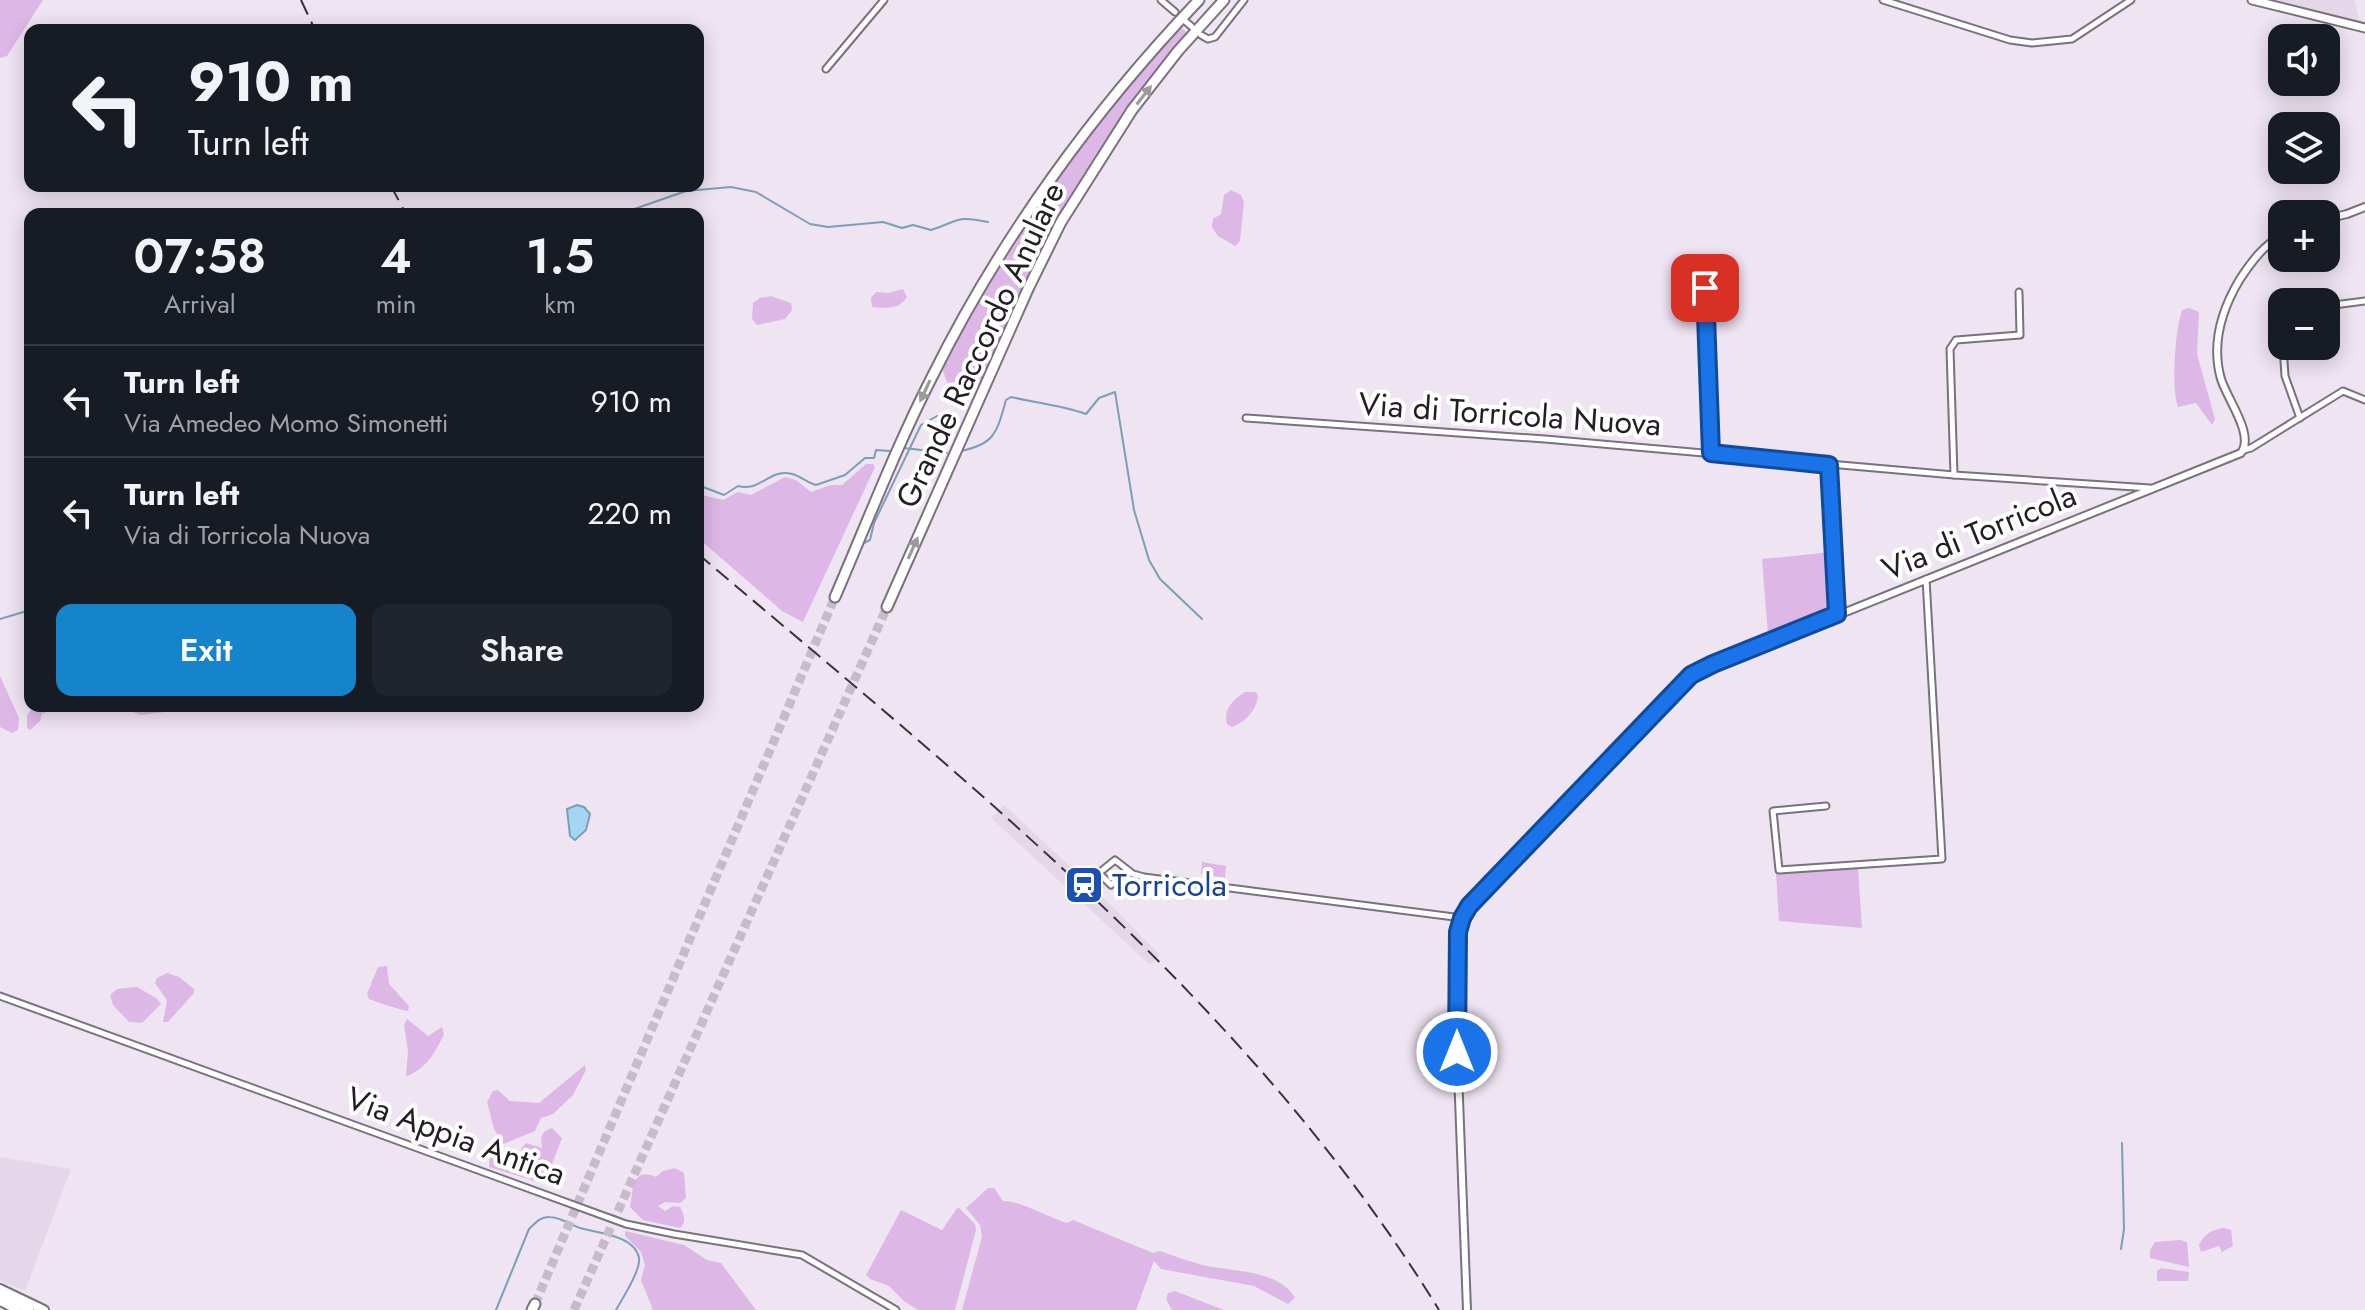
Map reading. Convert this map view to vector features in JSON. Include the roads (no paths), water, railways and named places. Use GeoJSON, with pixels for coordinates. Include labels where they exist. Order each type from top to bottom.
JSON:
{"type":"FeatureCollection","features":[{"type":"Feature","properties":{"kind":"highway","name":"Grande Raccordo Anulare"},"geometry":{"type":"LineString","coordinates":[[835,597],[933,375],[986,281],[1096,118],[1199,0]]}},
{"type":"Feature","properties":{"kind":"highway","name":"Grande Raccordo Anulare"},"geometry":{"type":"LineString","coordinates":[[887,607],[1028,289],[1061,222],[1132,110],[1178,51],[1224,0]]}},
{"type":"Feature","properties":{"kind":"main road"},"geometry":{"type":"LineString","coordinates":[[2252,0],[2365,28]]}},
{"type":"Feature","properties":{"kind":"main road"},"geometry":{"type":"LineString","coordinates":[[0,1289],[44,1310]]}},
{"type":"Feature","properties":{"kind":"main road"},"geometry":{"type":"LineString","coordinates":[[0,1299],[29,1310]]}},
{"type":"Feature","properties":{"kind":"street"},"geometry":{"type":"LineString","coordinates":[[826,69],[884,0]]}},
{"type":"Feature","properties":{"kind":"street"},"geometry":{"type":"LineString","coordinates":[[1161,0],[1175,12]]}},
{"type":"Feature","properties":{"kind":"street"},"geometry":{"type":"LineString","coordinates":[[1201,35],[1208,39],[1215,37],[1244,0]]}},
{"type":"Feature","properties":{"kind":"street"},"geometry":{"type":"LineString","coordinates":[[1883,0],[2010,40],[2032,43],[2076,38],[2131,0]]}},
{"type":"Feature","properties":{"kind":"street"},"geometry":{"type":"LineString","coordinates":[[1184,20],[1192,27]]}},
{"type":"Feature","properties":{"kind":"street"},"geometry":{"type":"LineString","coordinates":[[2340,216],[2365,207]]}},
{"type":"Feature","properties":{"kind":"street"},"geometry":{"type":"LineString","coordinates":[[2268,244],[2256,256],[2223,311],[2218,354],[2221,378],[2244,431],[2244,450],[2343,391],[2365,400]]}},
{"type":"Feature","properties":{"kind":"street"},"geometry":{"type":"LineString","coordinates":[[1704,266],[1711,453]]}},
{"type":"Feature","properties":{"kind":"street"},"geometry":{"type":"LineString","coordinates":[[1954,475],[1950,349],[1956,340],[2020,335],[2019,292]]}},
{"type":"Feature","properties":{"kind":"street"},"geometry":{"type":"LineString","coordinates":[[2340,304],[2365,301]]}},
{"type":"Feature","properties":{"kind":"street"},"geometry":{"type":"LineString","coordinates":[[2284,360],[2285,376],[2300,418]]}},
{"type":"Feature","properties":{"kind":"street","name":"Via di Torricola Nuova"},"geometry":{"type":"LineString","coordinates":[[1246,418],[1711,453],[1954,475],[2154,488]]}},
{"type":"Feature","properties":{"kind":"street","name":"Via di Torricola"},"geometry":{"type":"LineString","coordinates":[[1462,918],[1474,900],[1691,675],[2231,458],[2244,450]]}},
{"type":"Feature","properties":{"kind":"street"},"geometry":{"type":"LineString","coordinates":[[1829,465],[1837,614]]}},
{"type":"Feature","properties":{"kind":"street"},"geometry":{"type":"LineString","coordinates":[[1826,806],[1774,811],[1779,870],[1942,859],[1926,579]]}},
{"type":"Feature","properties":{"kind":"street"},"geometry":{"type":"LineString","coordinates":[[1128,871],[1111,885],[1099,873],[1115,860],[1142,877],[1462,918],[1457,949],[1457,1046],[1467,1310]]}},
{"type":"Feature","properties":{"kind":"street","name":"Via Appia Antica"},"geometry":{"type":"LineString","coordinates":[[1,998],[626,1224],[802,1255],[896,1310]]}},
{"type":"Feature","properties":{"kind":"street"},"geometry":{"type":"LineString","coordinates":[[0,1299],[16,1310]]}},
{"type":"Feature","properties":{"kind":"water"},"geometry":{"type":"Polygon","coordinates":[[[577,805],[590,814],[586,830],[575,840],[570,836],[567,809],[577,805]]]}},
{"type":"Feature","properties":{"kind":"waterway"},"geometry":{"type":"LineString","coordinates":[[704,189],[731,187],[756,192],[810,224],[828,227],[883,222],[902,228],[913,225],[931,230],[963,219],[988,222]]}},
{"type":"Feature","properties":{"kind":"waterway"},"geometry":{"type":"LineString","coordinates":[[637,208],[683,192]]}},
{"type":"Feature","properties":{"kind":"waterway"},"geometry":{"type":"LineString","coordinates":[[961,451],[988,440],[997,428],[1006,400],[1011,397],[1086,414],[1099,398],[1115,392],[1134,510],[1149,560],[1160,579],[1202,619]]}},
{"type":"Feature","properties":{"kind":"waterway"},"geometry":{"type":"LineString","coordinates":[[864,543],[870,540],[874,523],[921,425],[937,416]]}},
{"type":"Feature","properties":{"kind":"waterway"},"geometry":{"type":"LineString","coordinates":[[904,448],[947,453]]}},
{"type":"Feature","properties":{"kind":"waterway"},"geometry":{"type":"LineString","coordinates":[[704,487],[724,495],[738,486],[751,486],[786,473],[816,485],[845,475],[865,458],[874,458],[876,450],[890,451]]}},
{"type":"Feature","properties":{"kind":"waterway"},"geometry":{"type":"LineString","coordinates":[[0,619],[24,612]]}},
{"type":"Feature","properties":{"kind":"waterway"},"geometry":{"type":"LineString","coordinates":[[2121,1249],[2124,1229],[2122,1143]]}},
{"type":"Feature","properties":{"kind":"waterway","name":"Grande Raccordo Anulare"},"geometry":{"type":"LineString","coordinates":[[496,1310],[529,1229],[538,1220],[547,1217],[614,1236],[636,1250],[639,1258],[637,1270],[616,1310]]}},
{"type":"Feature","properties":{"kind":"tunnel"},"geometry":{"type":"LineString","coordinates":[[535,1304],[835,597]]}},
{"type":"Feature","properties":{"kind":"tunnel"},"geometry":{"type":"LineString","coordinates":[[574,1310],[887,607]]}},
{"type":"Feature","properties":{"kind":"railway"},"geometry":{"type":"LineString","coordinates":[[301,0],[312,24]]}},
{"type":"Feature","properties":{"kind":"railway"},"geometry":{"type":"LineString","coordinates":[[394,192],[403,208]]}},
{"type":"Feature","properties":{"kind":"railway"},"geometry":{"type":"LineString","coordinates":[[704,559],[1001,813],[1099,903],[1193,997],[1282,1095],[1365,1199],[1439,1310]]}},
{"type":"Feature","properties":{"kind":"place","name":"Torricola"},"geometry":{"type":"Point","coordinates":[1084,885]}}]}
